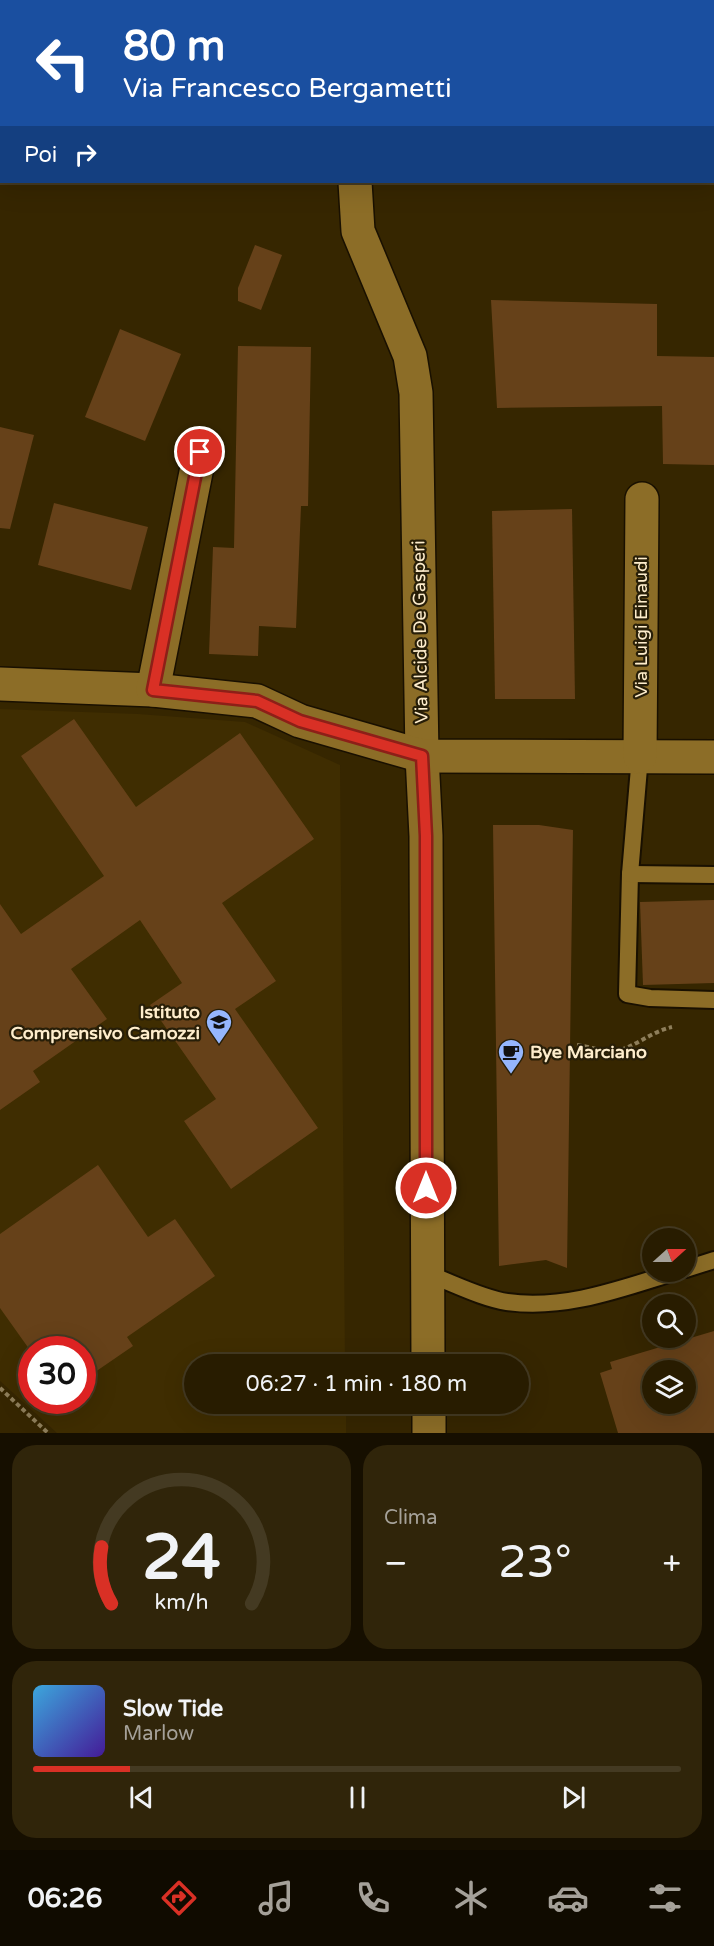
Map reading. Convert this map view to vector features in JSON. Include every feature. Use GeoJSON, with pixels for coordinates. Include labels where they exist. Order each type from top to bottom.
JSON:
{"type":"FeatureCollection","features":[{"type":"Feature","properties":{"kind":"street","name":"Via Alcide De Gasperi"},"geometry":{"type":"LineString","coordinates":[[355,183],[358,231],[410,356],[416,393],[422,756],[426,836],[428,1354]]}},
{"type":"Feature","properties":{"kind":"street"},"geometry":{"type":"LineString","coordinates":[[153,690],[200,452]]}},
{"type":"Feature","properties":{"kind":"street","name":"Via Luigi Einaudi"},"geometry":{"type":"LineString","coordinates":[[640,756],[642,499]]}},
{"type":"Feature","properties":{"kind":"street"},"geometry":{"type":"LineString","coordinates":[[0,684],[153,690],[257,701],[300,721],[422,756],[714,757]]}},
{"type":"Feature","properties":{"kind":"street"},"geometry":{"type":"LineString","coordinates":[[429,1414],[429,1433]]}},
{"type":"Feature","properties":{"kind":"lane"},"geometry":{"type":"LineString","coordinates":[[640,756],[630,874],[627,994],[650,998],[714,1000]]}},
{"type":"Feature","properties":{"kind":"lane"},"geometry":{"type":"LineString","coordinates":[[630,874],[714,875]]}},
{"type":"Feature","properties":{"kind":"lane"},"geometry":{"type":"LineString","coordinates":[[696,1266],[714,1260]]}},
{"type":"Feature","properties":{"kind":"lane"},"geometry":{"type":"LineString","coordinates":[[428,1274],[506,1302],[557,1304],[604,1294],[643,1282]]}},
{"type":"Feature","properties":{"kind":"path"},"geometry":{"type":"LineString","coordinates":[[577,1045],[613,1052],[627,1048],[659,1029],[678,1025]]}},
{"type":"Feature","properties":{"kind":"path"},"geometry":{"type":"LineString","coordinates":[[0,1388],[48,1433]]}},
{"type":"Feature","properties":{"kind":"shaded area"},"geometry":{"type":"Polygon","coordinates":[[[0,709],[138,714],[245,722],[340,765],[345,1354],[184,1354],[184,1414],[346,1414],[346,1433],[57,1433],[36,1414],[96,1414],[96,1336],[18,1336],[18,1397],[0,1381],[0,709]]]}},
{"type":"Feature","properties":{"kind":"building"},"geometry":{"type":"Polygon","coordinates":[[[255,245],[282,255],[261,310],[238,301],[238,288],[255,245]]]}},
{"type":"Feature","properties":{"kind":"building"},"geometry":{"type":"Polygon","coordinates":[[[491,300],[657,304],[657,356],[714,357],[714,465],[663,464],[662,406],[497,408],[491,300]]]}},
{"type":"Feature","properties":{"kind":"building"},"geometry":{"type":"Polygon","coordinates":[[[120,329],[181,354],[145,441],[85,417],[120,329]]]}},
{"type":"Feature","properties":{"kind":"building"},"geometry":{"type":"Polygon","coordinates":[[[238,346],[311,347],[308,506],[301,506],[296,628],[259,626],[258,656],[209,654],[213,547],[234,548],[238,346]]]}},
{"type":"Feature","properties":{"kind":"building"},"geometry":{"type":"Polygon","coordinates":[[[0,427],[34,435],[10,529],[0,528],[0,427]]]}},
{"type":"Feature","properties":{"kind":"building"},"geometry":{"type":"Polygon","coordinates":[[[54,503],[148,527],[131,590],[38,565],[54,503]]]}},
{"type":"Feature","properties":{"kind":"building"},"geometry":{"type":"Polygon","coordinates":[[[572,509],[575,699],[495,699],[492,511],[572,509]]]}},
{"type":"Feature","properties":{"kind":"building","name":"Istituto Comprensivo Camozzi"},"geometry":{"type":"Polygon","coordinates":[[[74,719],[136,807],[240,733],[314,839],[222,903],[276,981],[235,1009],[318,1128],[231,1189],[184,1121],[216,1099],[150,1005],[182,983],[140,920],[71,969],[107,1019],[33,1071],[40,1082],[0,1110],[0,904],[21,934],[104,876],[21,756],[74,719]]]}},
{"type":"Feature","properties":{"kind":"building"},"geometry":{"type":"Polygon","coordinates":[[[493,825],[539,825],[573,830],[567,1268],[546,1260],[499,1266],[493,825]]]}},
{"type":"Feature","properties":{"kind":"building"},"geometry":{"type":"Polygon","coordinates":[[[714,900],[714,983],[643,985],[640,902],[714,900]]]}},
{"type":"Feature","properties":{"kind":"building"},"geometry":{"type":"Polygon","coordinates":[[[98,1165],[148,1237],[175,1219],[215,1276],[127,1337],[133,1346],[96,1371],[96,1336],[20,1336],[0,1308],[0,1234],[98,1165]]]}},
{"type":"Feature","properties":{"kind":"building"},"geometry":{"type":"Polygon","coordinates":[[[714,1331],[714,1433],[618,1433],[600,1373],[612,1369],[610,1362],[657,1348],[696,1348],[696,1336],[714,1331]]]}},
{"type":"Feature","properties":{"kind":"place","name":"Istituto Comprensivo Camozzi"},"geometry":{"type":"Point","coordinates":[219,1045]}},
{"type":"Feature","properties":{"kind":"place","name":"Bye Marciano"},"geometry":{"type":"Point","coordinates":[511,1075]}},
{"type":"Feature","properties":{"kind":"route"},"geometry":{"type":"LineString","coordinates":[[200,452],[153,690],[257,701],[300,721],[422,756],[426,836],[426,1188]]}}]}
